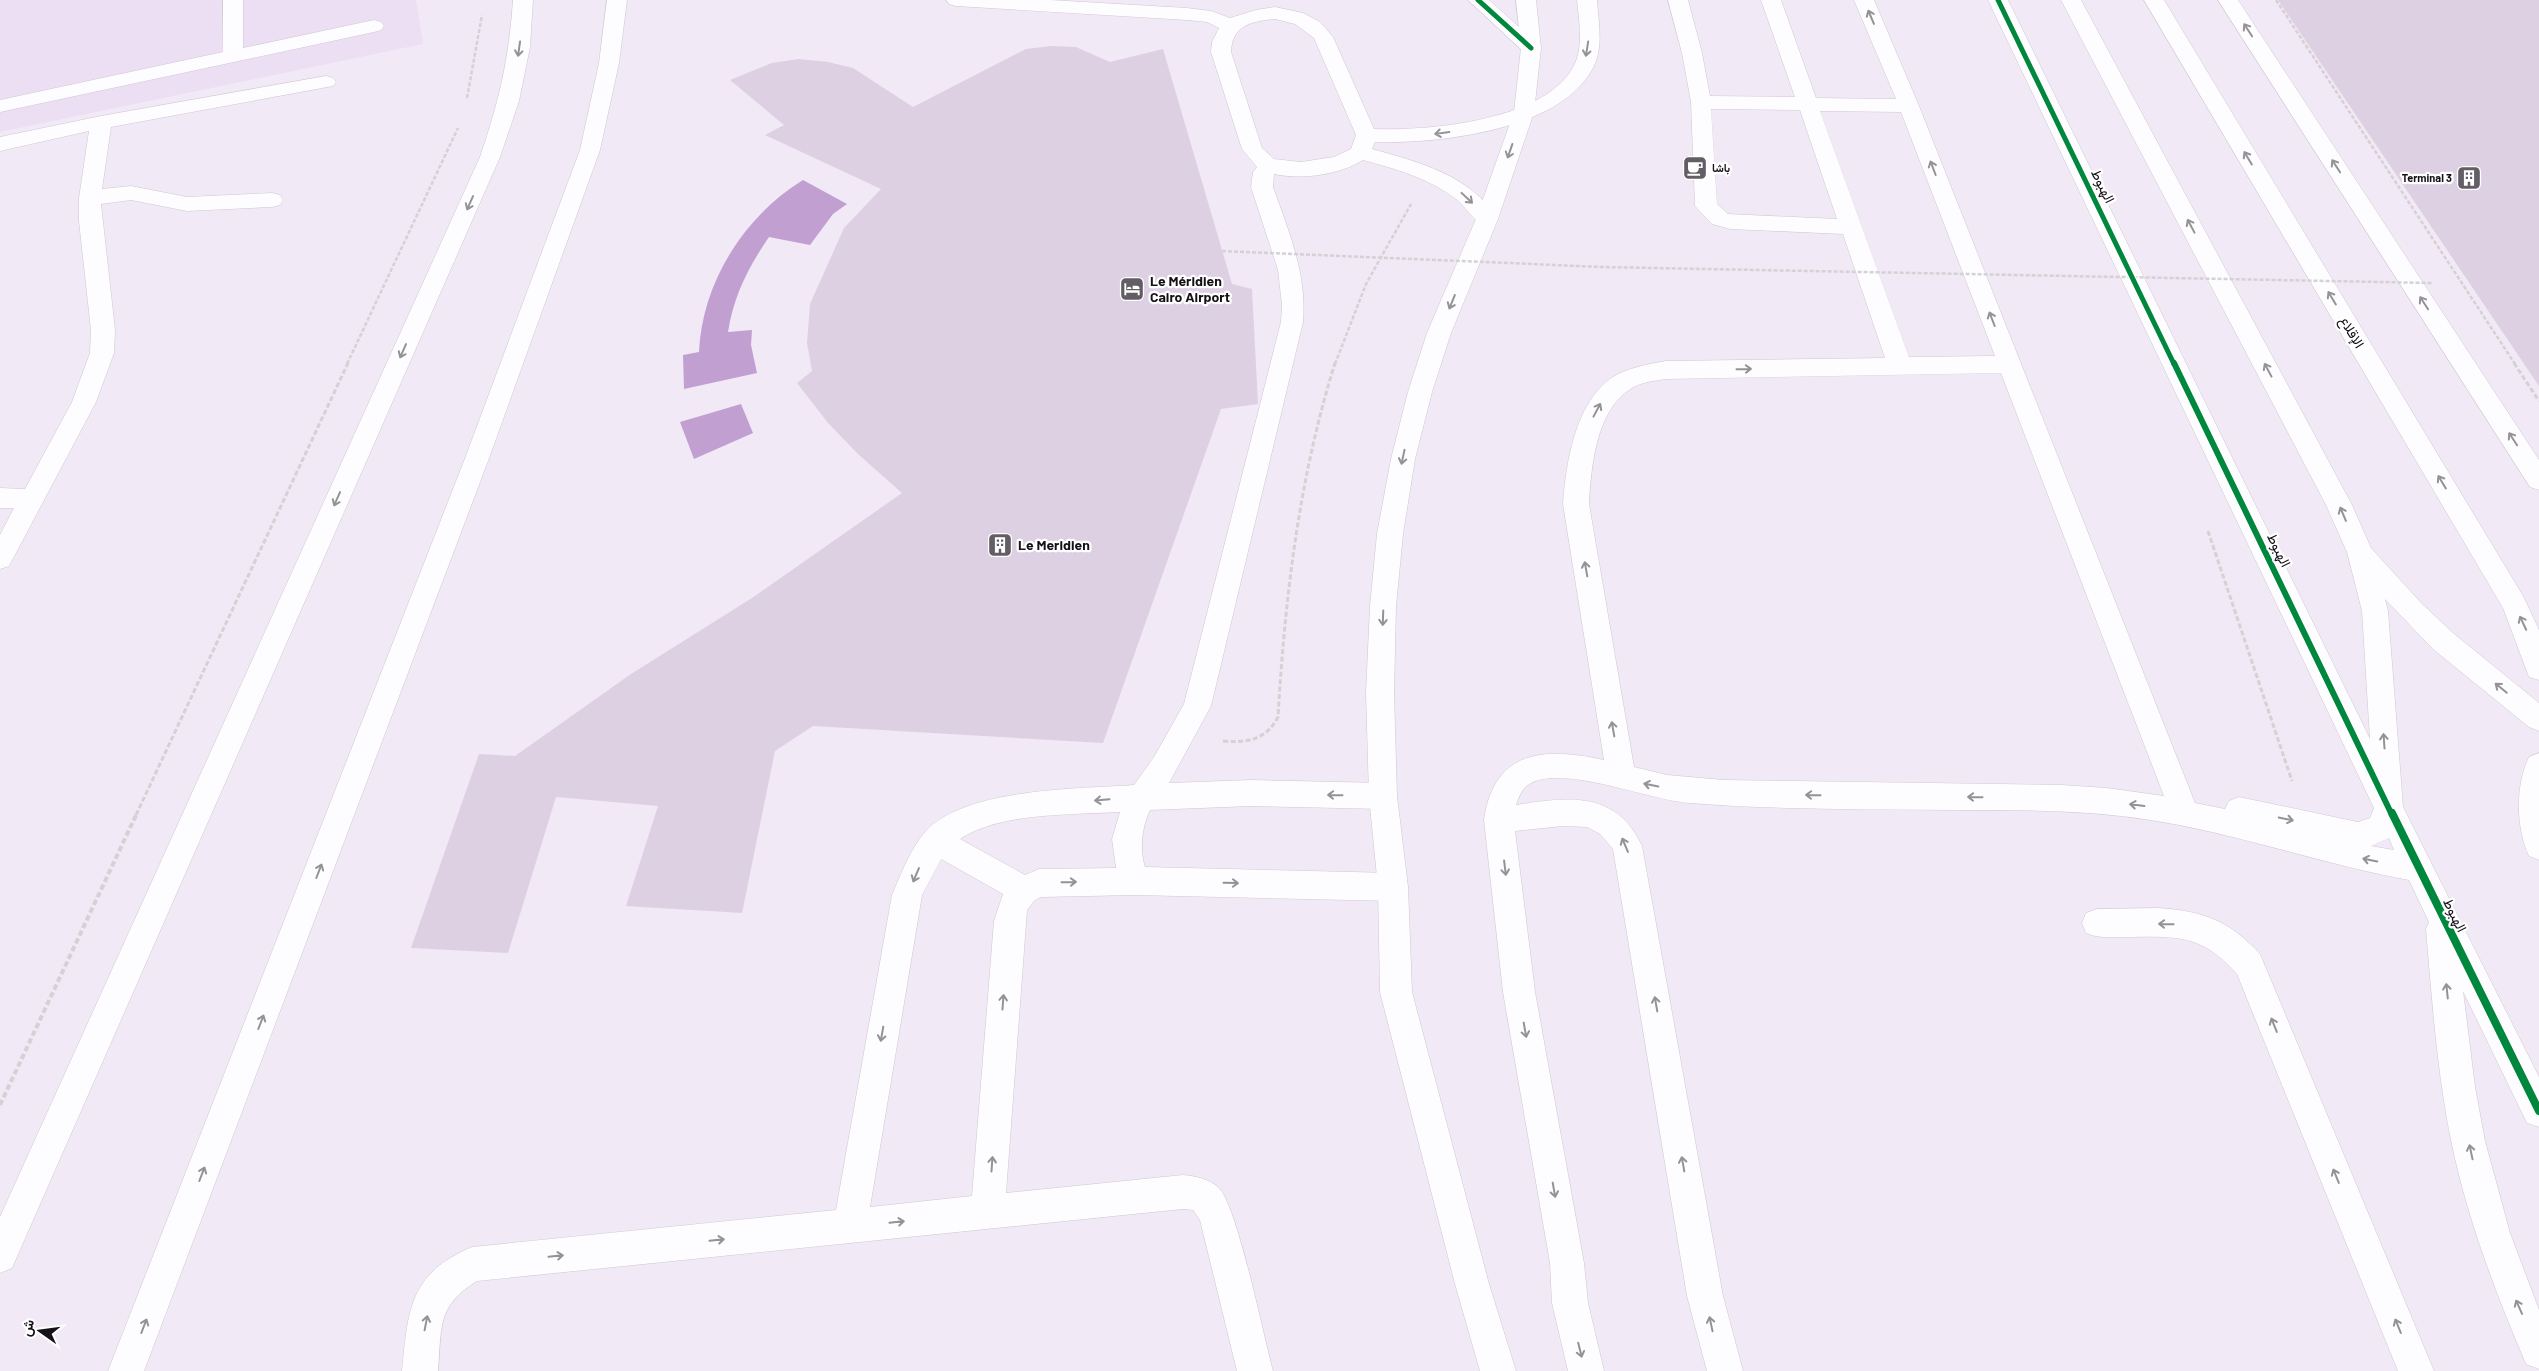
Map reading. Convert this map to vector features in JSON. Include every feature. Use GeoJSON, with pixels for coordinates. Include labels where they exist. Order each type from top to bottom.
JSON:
{"type":"FeatureCollection","features":[{"type":"Feature","properties":{"kind":"main road"},"geometry":{"type":"LineString","coordinates":[[233,0],[233,56]]}},
{"type":"Feature","properties":{"kind":"main road"},"geometry":{"type":"LineString","coordinates":[[0,1256],[490,157],[509,101],[520,47],[523,0]]}},
{"type":"Feature","properties":{"kind":"main road"},"geometry":{"type":"LineString","coordinates":[[126,1371],[472,470],[586,159],[610,63],[617,0]]}},
{"type":"Feature","properties":{"kind":"main road"},"geometry":{"type":"LineString","coordinates":[[956,0],[1187,14],[1211,17],[1231,26]]}},
{"type":"Feature","properties":{"kind":"main road"},"geometry":{"type":"LineString","coordinates":[[1478,0],[1531,48]]}},
{"type":"Feature","properties":{"kind":"main road"},"geometry":{"type":"LineString","coordinates":[[1498,1371],[1472,1284],[1396,992],[1393,886],[1383,796],[1380,693],[1383,606],[1390,534],[1402,459],[1420,392],[1439,333],[1487,219],[1524,112],[1531,48],[1526,0]]}},
{"type":"Feature","properties":{"kind":"main road"},"geometry":{"type":"LineString","coordinates":[[1487,219],[1468,197],[1429,173],[1363,143],[1323,37],[1317,28],[1298,18],[1274,14],[1258,14],[1231,26],[1223,34],[1220,43],[1221,52],[1252,149],[1258,157],[1269,165],[1304,169],[1341,162],[1363,143],[1442,134],[1467,129],[1524,112],[1554,98],[1574,81],[1586,62],[1589,40],[1587,0]]}},
{"type":"Feature","properties":{"kind":"main road"},"geometry":{"type":"LineString","coordinates":[[1678,0],[1692,53],[1701,102],[1704,199],[1712,213],[1730,222],[1851,227]]}},
{"type":"Feature","properties":{"kind":"main road"},"geometry":{"type":"LineString","coordinates":[[1771,0],[1900,366]]}},
{"type":"Feature","properties":{"kind":"main road"},"geometry":{"type":"LineString","coordinates":[[1864,0],[1909,106],[2186,813]]}},
{"type":"Feature","properties":{"kind":"main road","name":"الهبوط"},"geometry":{"type":"LineString","coordinates":[[1998,0],[2418,868],[2539,1111]]}},
{"type":"Feature","properties":{"kind":"main road"},"geometry":{"type":"LineString","coordinates":[[2071,0],[2340,505],[2360,552],[2375,611],[2389,807],[2388,818],[2383,828],[2372,833],[2358,835],[2234,809],[2186,813]]}},
{"type":"Feature","properties":{"kind":"main road","name":"الإقلاع"},"geometry":{"type":"LineString","coordinates":[[2154,0],[2514,604],[2531,642],[2539,669]]}},
{"type":"Feature","properties":{"kind":"main road"},"geometry":{"type":"LineString","coordinates":[[2228,0],[2539,480]]}},
{"type":"Feature","properties":{"kind":"main road"},"geometry":{"type":"LineString","coordinates":[[0,106],[374,26]]}},
{"type":"Feature","properties":{"kind":"main road"},"geometry":{"type":"LineString","coordinates":[[256,51],[258,94]]}},
{"type":"Feature","properties":{"kind":"main road"},"geometry":{"type":"LineString","coordinates":[[0,144],[101,122],[326,82]]}},
{"type":"Feature","properties":{"kind":"main road"},"geometry":{"type":"LineString","coordinates":[[1701,102],[1909,106]]}},
{"type":"Feature","properties":{"kind":"main road"},"geometry":{"type":"LineString","coordinates":[[0,559],[84,402],[102,353],[104,330],[90,221],[90,198],[101,122]]}},
{"type":"Feature","properties":{"kind":"main road"},"geometry":{"type":"LineString","coordinates":[[1135,882],[1129,863],[1127,839],[1132,817],[1142,797],[1182,735],[1197,706],[1292,322],[1294,291],[1292,275],[1262,187],[1264,172],[1269,165]]}},
{"type":"Feature","properties":{"kind":"main road"},"geometry":{"type":"LineString","coordinates":[[90,198],[131,193],[187,204],[272,200]]}},
{"type":"Feature","properties":{"kind":"main road"},"geometry":{"type":"LineString","coordinates":[[1621,777],[1576,504],[1579,470],[1597,407],[1614,388],[1625,380],[1652,372],[2010,364]]}},
{"type":"Feature","properties":{"kind":"main road"},"geometry":{"type":"LineString","coordinates":[[0,498],[32,499]]}},
{"type":"Feature","properties":{"kind":"main road"},"geometry":{"type":"LineString","coordinates":[[2360,552],[2413,612],[2443,641],[2539,719]]}},
{"type":"Feature","properties":{"kind":"main road"},"geometry":{"type":"LineString","coordinates":[[1586,1371],[1570,1303],[1567,1263],[1519,992],[1500,820],[1501,804],[1506,790],[1515,779],[1527,770],[1546,766],[1569,767],[1684,790],[1759,794],[2052,798],[2105,801],[2186,813],[2331,851],[2418,868]]}},
{"type":"Feature","properties":{"kind":"main road"},"geometry":{"type":"LineString","coordinates":[[2539,766],[2533,797],[2533,825],[2539,847]]}},
{"type":"Feature","properties":{"kind":"main road"},"geometry":{"type":"LineString","coordinates":[[850,1226],[908,895],[917,870],[936,841],[954,827],[978,815],[1010,808],[1142,797],[1234,793],[1383,796]]}},
{"type":"Feature","properties":{"kind":"main road"},"geometry":{"type":"LineString","coordinates":[[1500,820],[1564,813],[1596,815],[1607,821],[1620,833],[1627,846],[1705,1296],[1713,1331],[1726,1371]]}},
{"type":"Feature","properties":{"kind":"main road"},"geometry":{"type":"LineString","coordinates":[[936,841],[1024,890]]}},
{"type":"Feature","properties":{"kind":"main road"},"geometry":{"type":"LineString","coordinates":[[988,1212],[1009,921],[1013,904],[1024,890],[1039,883],[1135,882],[1393,886]]}},
{"type":"Feature","properties":{"kind":"main road"},"geometry":{"type":"LineString","coordinates":[[2439,911],[2455,1057],[2472,1160],[2491,1230],[2515,1298],[2539,1351]]}},
{"type":"Feature","properties":{"kind":"main road"},"geometry":{"type":"LineString","coordinates":[[2097,923],[2198,927],[2217,935],[2235,948],[2249,964],[2416,1371]]}},
{"type":"Feature","properties":{"kind":"main road"},"geometry":{"type":"LineString","coordinates":[[420,1371],[425,1327],[438,1289],[450,1278],[472,1264],[1183,1192],[1197,1193],[1205,1197],[1210,1203],[1217,1220],[1257,1369]]}},
{"type":"Feature","properties":{"kind":"path"},"geometry":{"type":"LineString","coordinates":[[2276,0],[2539,401]]}},
{"type":"Feature","properties":{"kind":"path"},"geometry":{"type":"LineString","coordinates":[[466,106],[483,10]]}},
{"type":"Feature","properties":{"kind":"path"},"geometry":{"type":"LineString","coordinates":[[0,1105],[460,125]]}},
{"type":"Feature","properties":{"kind":"path"},"geometry":{"type":"LineString","coordinates":[[1182,735],[1242,743],[1265,736],[1274,727],[1278,716],[1287,600],[1301,505],[1337,352],[1360,295],[1381,251],[1429,173]]}},
{"type":"Feature","properties":{"kind":"path"},"geometry":{"type":"LineString","coordinates":[[1222,251],[1602,267],[2432,283]]}},
{"type":"Feature","properties":{"kind":"path"},"geometry":{"type":"LineString","coordinates":[[2090,271],[2094,280]]}},
{"type":"Feature","properties":{"kind":"path"},"geometry":{"type":"LineString","coordinates":[[2206,525],[2307,823]]}},
{"type":"Feature","properties":{"kind":"shaded area"},"geometry":{"type":"Polygon","coordinates":[[[0,0],[416,0],[423,44],[0,132],[0,0]]]}},
{"type":"Feature","properties":{"kind":"shaded area"},"geometry":{"type":"Polygon","coordinates":[[[803,180],[847,204],[833,214],[810,245],[769,237],[748,271],[734,306],[728,332],[752,330],[751,345],[757,373],[684,389],[683,355],[699,352],[702,326],[708,301],[730,254],[762,212],[803,180]]]}},
{"type":"Feature","properties":{"kind":"shaded area"},"geometry":{"type":"Polygon","coordinates":[[[741,404],[753,433],[694,459],[680,422],[741,404]]]}},
{"type":"Feature","properties":{"kind":"building","name":"Terminal 3"},"geometry":{"type":"Polygon","coordinates":[[[2278,0],[2539,0],[2539,386],[2278,0]]]}},
{"type":"Feature","properties":{"kind":"building","name":"Le Meridien"},"geometry":{"type":"Polygon","coordinates":[[[1051,46],[1076,47],[1110,62],[1163,49],[1232,284],[1252,289],[1258,404],[1221,409],[1103,743],[813,726],[775,751],[742,913],[626,906],[658,806],[556,797],[508,953],[411,948],[479,754],[515,756],[631,674],[752,598],[902,493],[859,455],[828,423],[797,383],[812,371],[807,343],[810,304],[844,228],[881,189],[765,135],[784,125],[730,80],[772,63],[799,59],[828,62],[853,68],[913,107],[1026,49],[1051,46]]]}},
{"type":"Feature","properties":{"kind":"cycle path"},"geometry":{"type":"LineString","coordinates":[[1478,0],[1531,48]]}},
{"type":"Feature","properties":{"kind":"cycle path"},"geometry":{"type":"LineString","coordinates":[[1998,0],[2439,911],[2539,1111]]}},
{"type":"Feature","properties":{"kind":"place","name":"باشا"},"geometry":{"type":"Point","coordinates":[1695,168]}},
{"type":"Feature","properties":{"kind":"place","name":"Terminal 3"},"geometry":{"type":"Point","coordinates":[2469,178]}},
{"type":"Feature","properties":{"kind":"place","name":"Le Méridien Cairo Airport"},"geometry":{"type":"Point","coordinates":[1132,289]}},
{"type":"Feature","properties":{"kind":"place","name":"Le Meridien"},"geometry":{"type":"Point","coordinates":[1000,545]}}]}
